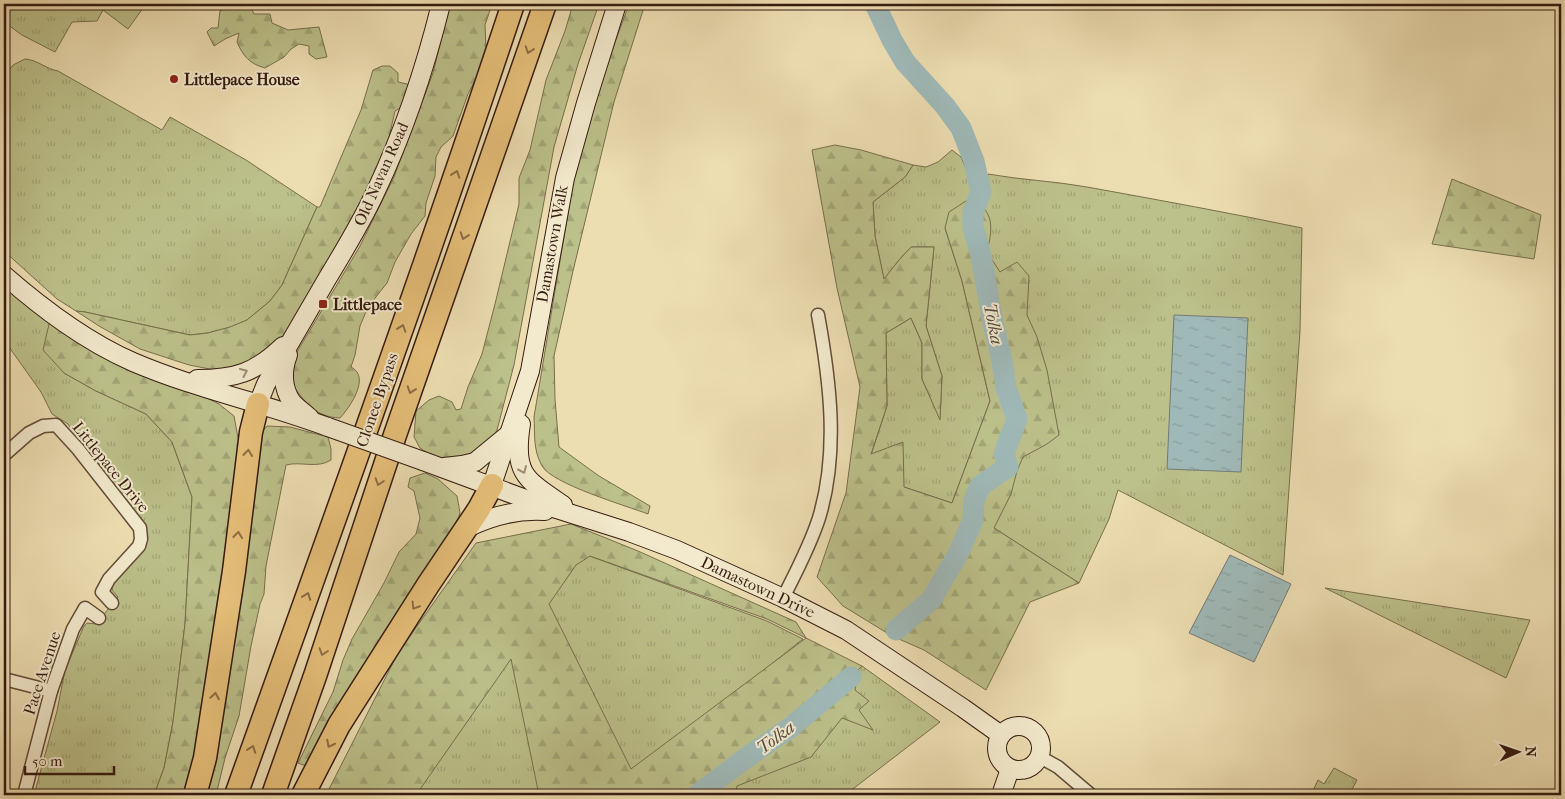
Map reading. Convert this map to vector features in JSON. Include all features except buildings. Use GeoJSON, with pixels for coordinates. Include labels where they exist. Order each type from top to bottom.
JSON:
{"type":"FeatureCollection","features":[{"type":"Feature","properties":{"kind":"highway","name":"Clonee Bypass"},"geometry":{"type":"LineString","coordinates":[[236,795],[469,137],[513,4]]}},
{"type":"Feature","properties":{"kind":"highway","name":"Clonee Bypass"},"geometry":{"type":"LineString","coordinates":[[273,795],[315,676],[395,435],[545,4]]}},
{"type":"Feature","properties":{"kind":"highway"},"geometry":{"type":"LineString","coordinates":[[195,795],[205,758],[234,571],[250,432],[258,404]]}},
{"type":"Feature","properties":{"kind":"highway"},"geometry":{"type":"LineString","coordinates":[[303,795],[339,725],[471,521],[492,485]]}},
{"type":"Feature","properties":{"kind":"street","name":"Old Navan Road"},"geometry":{"type":"LineString","coordinates":[[258,404],[266,384],[354,234],[374,195],[414,100],[441,4]]}},
{"type":"Feature","properties":{"kind":"street","name":"Damastown Walk"},"geometry":{"type":"LineString","coordinates":[[492,485],[530,371],[565,178],[617,4]]}},
{"type":"Feature","properties":{"kind":"street","name":"Damastown Drive"},"geometry":{"type":"LineString","coordinates":[[4,275],[62,323],[132,362],[179,380],[322,425],[492,485],[531,501],[677,550],[783,598],[846,630],[963,708],[1001,736]]}},
{"type":"Feature","properties":{"kind":"street"},"geometry":{"type":"LineString","coordinates":[[783,598],[805,553],[819,518],[830,459],[830,394],[826,357],[818,315]]}},
{"type":"Feature","properties":{"kind":"street","name":"Old Navan Road"},"geometry":{"type":"LineString","coordinates":[[179,380],[227,379],[243,374],[271,358],[296,333]]}},
{"type":"Feature","properties":{"kind":"street"},"geometry":{"type":"LineString","coordinates":[[296,333],[286,361],[283,382],[292,401],[322,425]]}},
{"type":"Feature","properties":{"kind":"street"},"geometry":{"type":"LineString","coordinates":[[530,371],[519,438],[520,464],[525,476],[532,484],[580,516]]}},
{"type":"Feature","properties":{"kind":"street","name":"Littlepace Drive"},"geometry":{"type":"LineString","coordinates":[[4,455],[29,433],[44,426],[56,425],[78,449],[140,528],[141,539],[139,546],[109,579],[102,592],[112,603]]}},
{"type":"Feature","properties":{"kind":"street"},"geometry":{"type":"LineString","coordinates":[[443,468],[475,462],[509,434]]}},
{"type":"Feature","properties":{"kind":"street"},"geometry":{"type":"LineString","coordinates":[[443,468],[466,485],[473,496],[471,521],[520,510],[580,516]]}},
{"type":"Feature","properties":{"kind":"street","name":"Pace Avenue"},"geometry":{"type":"LineString","coordinates":[[24,795],[51,690],[73,628],[86,608],[99,618]]}},
{"type":"Feature","properties":{"kind":"street"},"geometry":{"type":"LineString","coordinates":[[4,679],[51,690]]}},
{"type":"Feature","properties":{"kind":"street"},"geometry":{"type":"LineString","coordinates":[[1017,726],[1029,728],[1039,737],[1042,750],[1040,757],[1036,763],[1024,770],[1010,769],[1000,760],[998,754],[997,748],[1001,736],[1017,726]]}},
{"type":"Feature","properties":{"kind":"street"},"geometry":{"type":"LineString","coordinates":[[1040,757],[1058,767],[1091,795]]}},
{"type":"Feature","properties":{"kind":"street"},"geometry":{"type":"LineString","coordinates":[[1001,795],[1010,769]]}},
{"type":"Feature","properties":{"kind":"green space"},"geometry":{"type":"Polygon","coordinates":[[[4,4],[146,4],[128,29],[103,10],[97,21],[72,22],[55,52],[22,35],[4,22],[4,4]]]}},
{"type":"Feature","properties":{"kind":"green space"},"geometry":{"type":"Polygon","coordinates":[[[229,4],[249,4],[254,14],[270,14],[272,23],[288,30],[319,27],[327,57],[316,59],[309,54],[309,46],[299,44],[284,57],[265,68],[251,62],[242,51],[237,42],[239,33],[214,46],[207,32],[211,28],[218,28],[220,11],[229,6],[229,4]]]}},
{"type":"Feature","properties":{"kind":"green space"},"geometry":{"type":"Polygon","coordinates":[[[450,4],[492,4],[485,25],[486,50],[483,65],[468,94],[453,136],[441,147],[436,157],[435,176],[426,203],[425,216],[411,234],[395,262],[387,283],[368,307],[360,326],[351,367],[357,372],[359,378],[357,392],[349,407],[340,418],[324,415],[311,407],[291,383],[294,357],[360,246],[394,177],[433,73],[450,4]]]}},
{"type":"Feature","properties":{"kind":"green space"},"geometry":{"type":"Polygon","coordinates":[[[573,4],[599,4],[578,64],[554,147],[514,365],[497,430],[488,447],[464,458],[446,460],[429,454],[420,448],[414,437],[416,411],[429,400],[439,396],[452,402],[456,410],[461,409],[482,354],[495,304],[519,204],[519,178],[530,150],[546,80],[565,31],[573,4]]]}},
{"type":"Feature","properties":{"kind":"green space"},"geometry":{"type":"Polygon","coordinates":[[[629,4],[645,4],[614,102],[573,271],[554,356],[555,399],[559,447],[599,476],[650,506],[648,514],[574,487],[549,473],[539,460],[536,448],[534,417],[573,183],[602,78],[629,4]]]}},
{"type":"Feature","properties":{"kind":"green space"},"geometry":{"type":"Polygon","coordinates":[[[25,59],[58,71],[162,130],[170,117],[246,160],[317,207],[282,285],[270,301],[247,320],[231,327],[190,335],[76,311],[57,299],[4,251],[4,77],[13,65],[25,59]]]}},
{"type":"Feature","properties":{"kind":"green space"},"geometry":{"type":"Polygon","coordinates":[[[382,66],[390,66],[398,73],[398,82],[407,84],[410,88],[405,105],[395,111],[387,146],[365,199],[291,328],[271,347],[254,360],[238,367],[215,370],[189,365],[140,349],[76,311],[190,335],[208,333],[247,320],[270,301],[282,285],[317,207],[320,207],[361,110],[373,70],[382,66]]]}},
{"type":"Feature","properties":{"kind":"green space"},"geometry":{"type":"Polygon","coordinates":[[[835,145],[861,150],[913,165],[905,177],[873,202],[875,236],[884,279],[911,247],[934,247],[926,326],[942,376],[940,420],[922,379],[922,343],[911,318],[886,333],[887,406],[871,454],[903,442],[904,487],[952,503],[990,401],[962,281],[945,228],[949,212],[966,201],[982,208],[987,213],[991,224],[987,252],[1000,272],[1017,262],[1029,276],[1027,315],[1037,337],[1047,370],[1059,435],[1023,457],[1011,494],[994,528],[1079,583],[1030,602],[986,690],[924,650],[892,636],[843,606],[817,577],[846,493],[860,387],[837,288],[812,150],[835,145]]]}},
{"type":"Feature","properties":{"kind":"green space"},"geometry":{"type":"Polygon","coordinates":[[[952,150],[961,157],[972,182],[971,203],[966,201],[945,228],[962,281],[990,401],[952,503],[904,487],[871,455],[887,406],[886,333],[911,318],[922,343],[922,379],[940,418],[942,376],[926,326],[934,247],[911,247],[884,280],[875,236],[873,202],[905,177],[913,165],[926,167],[938,162],[952,150]]]}},
{"type":"Feature","properties":{"kind":"green space"},"geometry":{"type":"Polygon","coordinates":[[[988,174],[1087,187],[1302,228],[1300,331],[1283,575],[1118,490],[1109,519],[1079,583],[994,528],[1013,455],[979,225],[988,174]]]}},
{"type":"Feature","properties":{"kind":"green space"},"geometry":{"type":"Polygon","coordinates":[[[1452,179],[1541,215],[1534,259],[1432,244],[1452,179]]]}},
{"type":"Feature","properties":{"kind":"green space"},"geometry":{"type":"Polygon","coordinates":[[[4,285],[50,320],[64,373],[96,391],[146,414],[172,442],[192,497],[185,624],[173,722],[164,768],[154,795],[34,795],[57,711],[65,670],[84,626],[87,623],[96,624],[118,597],[112,590],[113,583],[146,539],[68,424],[52,414],[41,392],[4,340],[4,285]]]}},
{"type":"Feature","properties":{"kind":"green space"},"geometry":{"type":"Polygon","coordinates":[[[50,320],[219,404],[234,416],[241,454],[231,546],[187,795],[154,795],[164,768],[173,722],[185,624],[192,497],[172,442],[146,414],[96,391],[64,373],[43,350],[50,320]]]}},
{"type":"Feature","properties":{"kind":"green space"},"geometry":{"type":"Polygon","coordinates":[[[267,426],[290,427],[328,437],[331,460],[320,464],[286,465],[266,566],[264,594],[251,646],[239,716],[225,758],[216,795],[199,795],[257,437],[267,426]]]}},
{"type":"Feature","properties":{"kind":"green space"},"geometry":{"type":"Polygon","coordinates":[[[425,473],[438,479],[457,496],[460,513],[453,537],[306,766],[298,763],[333,692],[352,639],[384,583],[399,552],[416,534],[420,518],[414,491],[408,487],[410,478],[425,473]]]}},
{"type":"Feature","properties":{"kind":"green space"},"geometry":{"type":"Polygon","coordinates":[[[571,524],[638,551],[796,622],[806,638],[862,666],[854,674],[857,678],[855,690],[869,701],[859,710],[873,730],[842,718],[811,757],[737,786],[735,795],[539,795],[511,659],[416,795],[326,795],[398,653],[476,543],[571,524]],[[590,556],[576,565],[549,604],[631,769],[806,638],[767,619],[590,556]]]}},
{"type":"Feature","properties":{"kind":"green space"},"geometry":{"type":"Polygon","coordinates":[[[546,540],[767,621],[803,639],[607,795],[353,795],[546,540]]]}},
{"type":"Feature","properties":{"kind":"green space"},"geometry":{"type":"Polygon","coordinates":[[[1325,588],[1530,620],[1506,678],[1325,588]]]}},
{"type":"Feature","properties":{"kind":"green space"},"geometry":{"type":"Polygon","coordinates":[[[862,666],[940,722],[845,795],[710,795],[854,674],[862,666]]]}},
{"type":"Feature","properties":{"kind":"green space"},"geometry":{"type":"Polygon","coordinates":[[[1334,768],[1357,780],[1349,795],[1311,795],[1318,780],[1324,784],[1334,768]]]}},
{"type":"Feature","properties":{"kind":"water"},"geometry":{"type":"Polygon","coordinates":[[[1174,315],[1248,318],[1241,472],[1167,469],[1174,315]]]}},
{"type":"Feature","properties":{"kind":"water"},"geometry":{"type":"Polygon","coordinates":[[[1230,555],[1291,584],[1254,662],[1189,633],[1230,555]]]}},
{"type":"Feature","properties":{"kind":"waterway","name":"Tolka"},"geometry":{"type":"LineString","coordinates":[[875,4],[905,62],[945,106],[961,128],[974,161],[981,192],[973,212],[973,227],[981,255],[1006,388],[1017,419],[1004,454],[1008,467],[980,486],[974,501],[973,520],[958,554],[931,600],[896,630]]}},
{"type":"Feature","properties":{"kind":"waterway","name":"Tolka"},"geometry":{"type":"LineString","coordinates":[[697,795],[791,727],[851,677]]}},
{"type":"Feature","properties":{"kind":"place","name":"Littlepace House"},"geometry":{"type":"Point","coordinates":[174,79]}},
{"type":"Feature","properties":{"kind":"place","name":"Littlepace"},"geometry":{"type":"Point","coordinates":[323,304]}}]}
